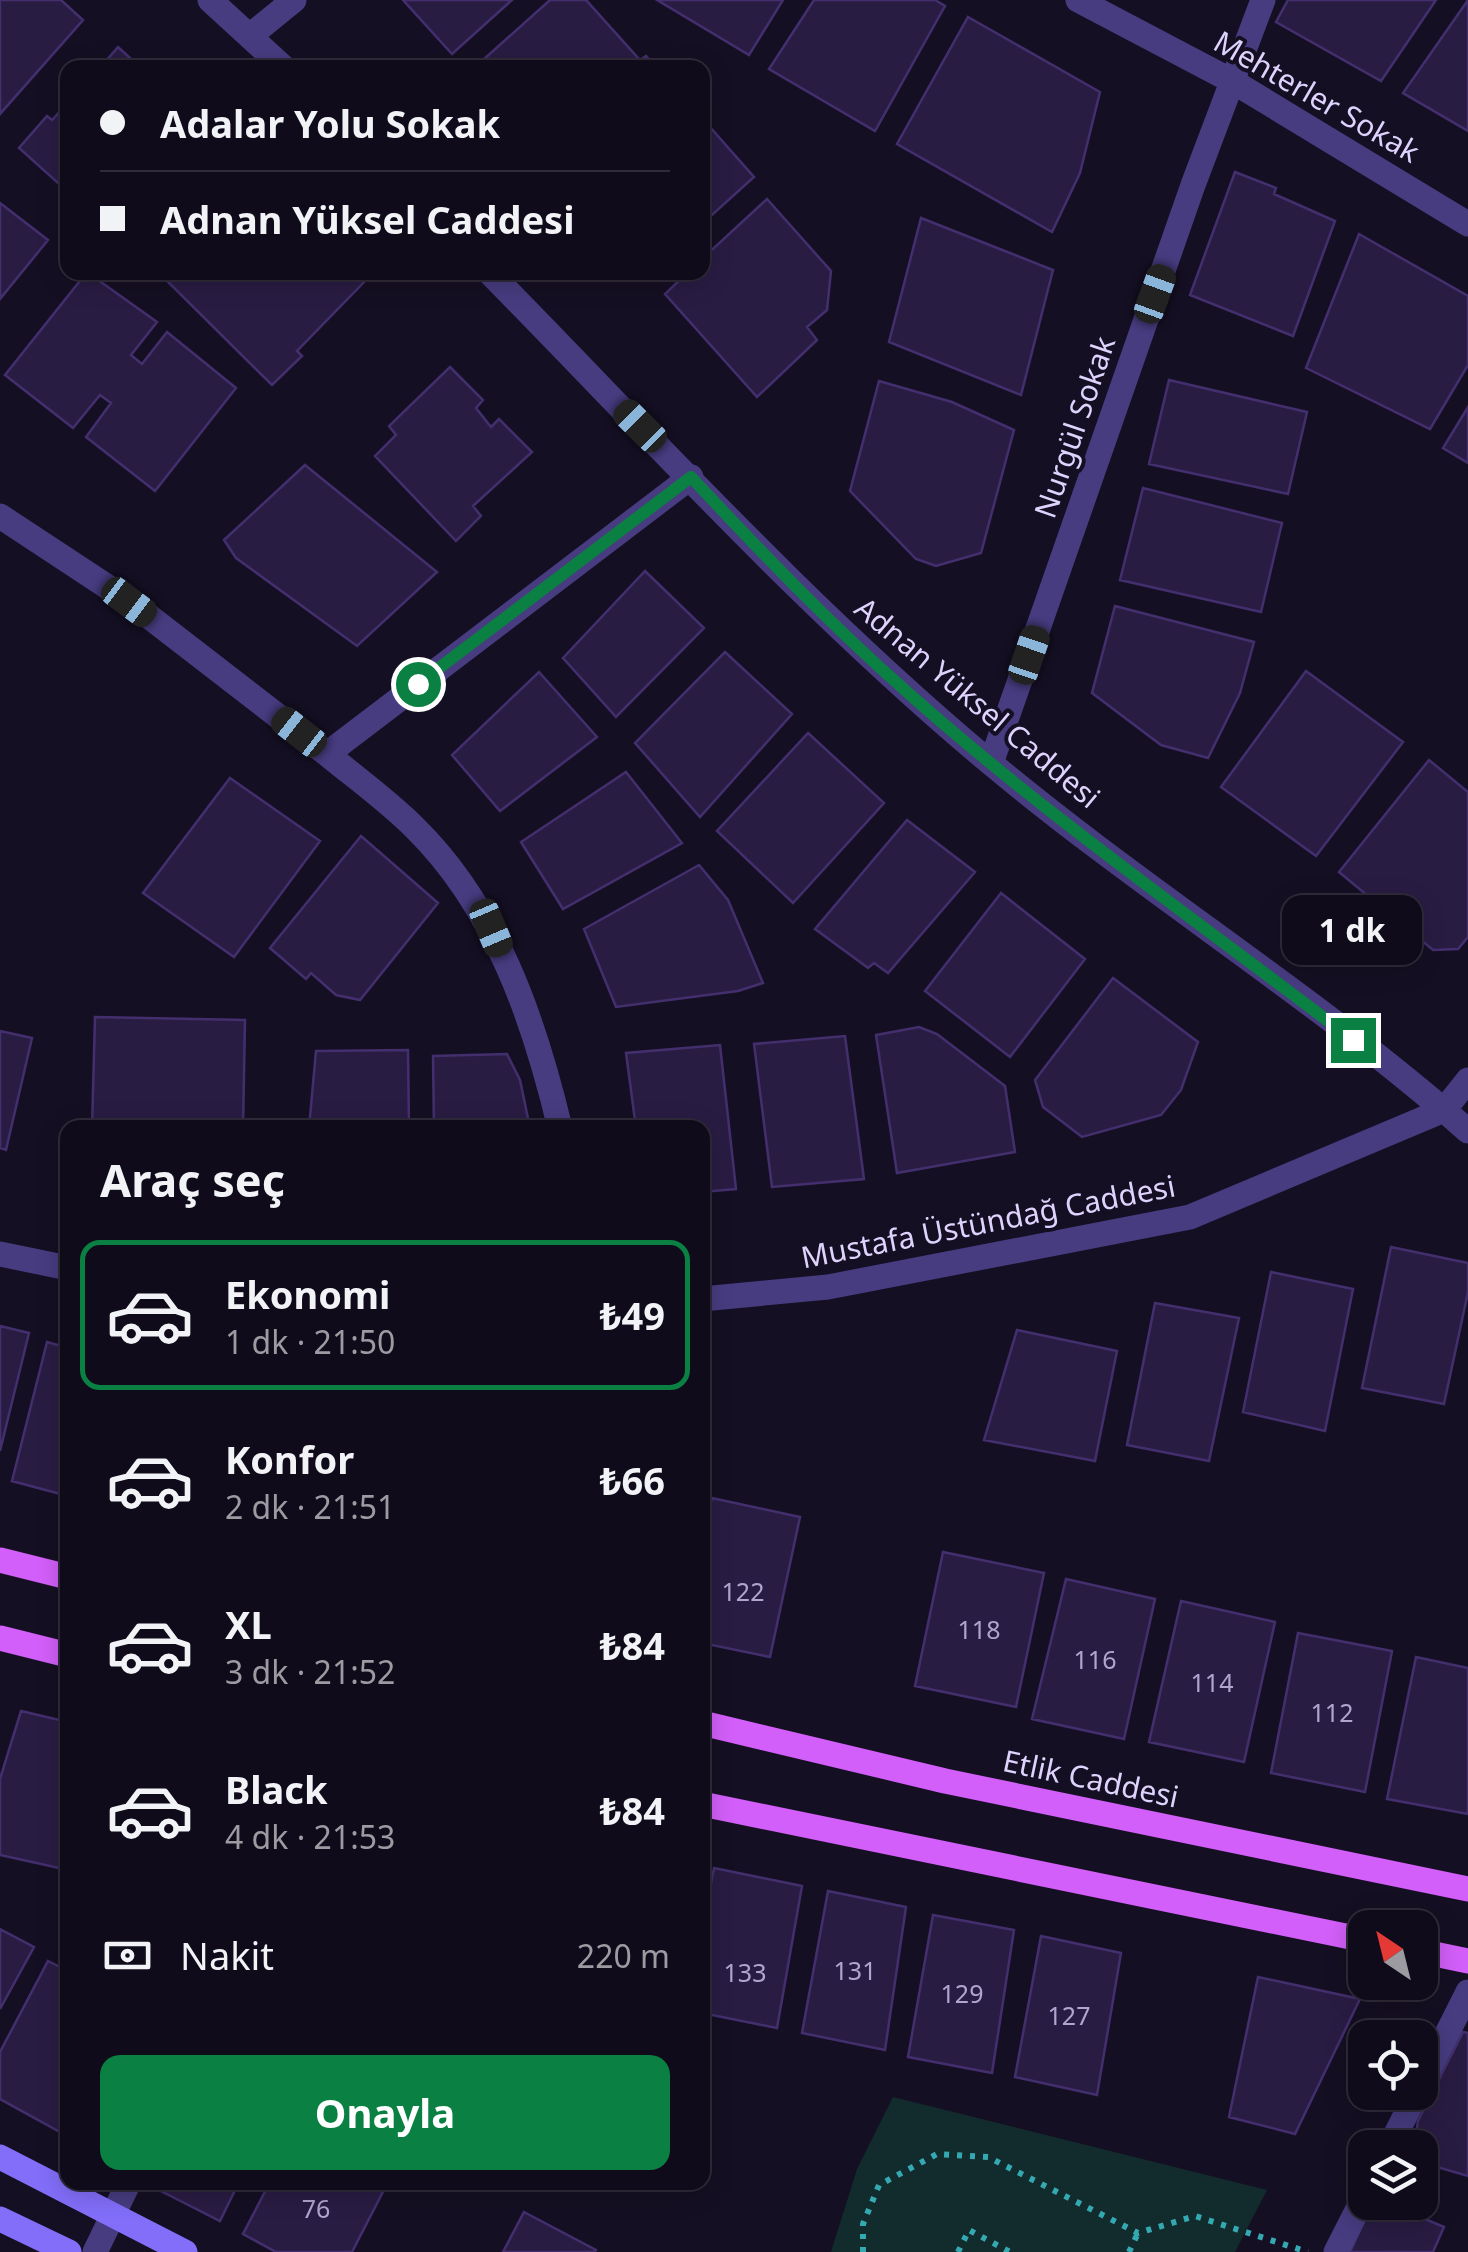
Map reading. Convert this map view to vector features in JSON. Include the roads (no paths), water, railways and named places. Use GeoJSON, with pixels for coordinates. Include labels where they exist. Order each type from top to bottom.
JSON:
{"type":"FeatureCollection","features":[{"type":"Feature","properties":{"kind":"main road"},"geometry":{"type":"LineString","coordinates":[[0,1560],[60,1576]]}},
{"type":"Feature","properties":{"kind":"main road"},"geometry":{"type":"LineString","coordinates":[[0,1638],[60,1653]]}},
{"type":"Feature","properties":{"kind":"main road","name":"Etlik Caddesi"},"geometry":{"type":"LineString","coordinates":[[710,1725],[945,1781],[1468,1888]]}},
{"type":"Feature","properties":{"kind":"main road"},"geometry":{"type":"LineString","coordinates":[[710,1806],[1348,1937]]}},
{"type":"Feature","properties":{"kind":"main road"},"geometry":{"type":"LineString","coordinates":[[1438,1955],[1468,1961]]}},
{"type":"Feature","properties":{"kind":"main road"},"geometry":{"type":"LineString","coordinates":[[0,2157],[60,2187]]}},
{"type":"Feature","properties":{"kind":"main road"},"geometry":{"type":"LineString","coordinates":[[65,2190],[185,2252]]}},
{"type":"Feature","properties":{"kind":"main road"},"geometry":{"type":"LineString","coordinates":[[0,2220],[69,2252]]}},
{"type":"Feature","properties":{"kind":"street"},"geometry":{"type":"LineString","coordinates":[[210,0],[276,60]]}},
{"type":"Feature","properties":{"kind":"street"},"geometry":{"type":"LineString","coordinates":[[251,35],[294,0]]}},
{"type":"Feature","properties":{"kind":"street","name":"Mehterler Sokak"},"geometry":{"type":"LineString","coordinates":[[1078,0],[1232,81],[1468,224]]}},
{"type":"Feature","properties":{"kind":"street","name":"Nurgül Sokak"},"geometry":{"type":"LineString","coordinates":[[991,763],[1263,0]]}},
{"type":"Feature","properties":{"kind":"street","name":"Adnan Yüksel Caddesi"},"geometry":{"type":"LineString","coordinates":[[497,280],[796,587],[991,763],[1468,1131]]}},
{"type":"Feature","properties":{"kind":"street"},"geometry":{"type":"LineString","coordinates":[[327,754],[691,477]]}},
{"type":"Feature","properties":{"kind":"street"},"geometry":{"type":"LineString","coordinates":[[0,516],[129,602],[327,754],[417,829],[491,928],[539,1040],[558,1120]]}},
{"type":"Feature","properties":{"kind":"street"},"geometry":{"type":"LineString","coordinates":[[1444,1110],[1468,1080]]}},
{"type":"Feature","properties":{"kind":"street","name":"Mustafa Üstündağ Caddesi"},"geometry":{"type":"LineString","coordinates":[[710,1298],[828,1287],[1190,1217],[1444,1110]]}},
{"type":"Feature","properties":{"kind":"street"},"geometry":{"type":"LineString","coordinates":[[0,1254],[60,1266]]}},
{"type":"Feature","properties":{"kind":"street"},"geometry":{"type":"LineString","coordinates":[[1438,2051],[1468,1992]]}},
{"type":"Feature","properties":{"kind":"street"},"geometry":{"type":"LineString","coordinates":[[95,2252],[124,2190]]}},
{"type":"Feature","properties":{"kind":"street"},"geometry":{"type":"LineString","coordinates":[[1336,2252],[1352,2220]]}}]}
